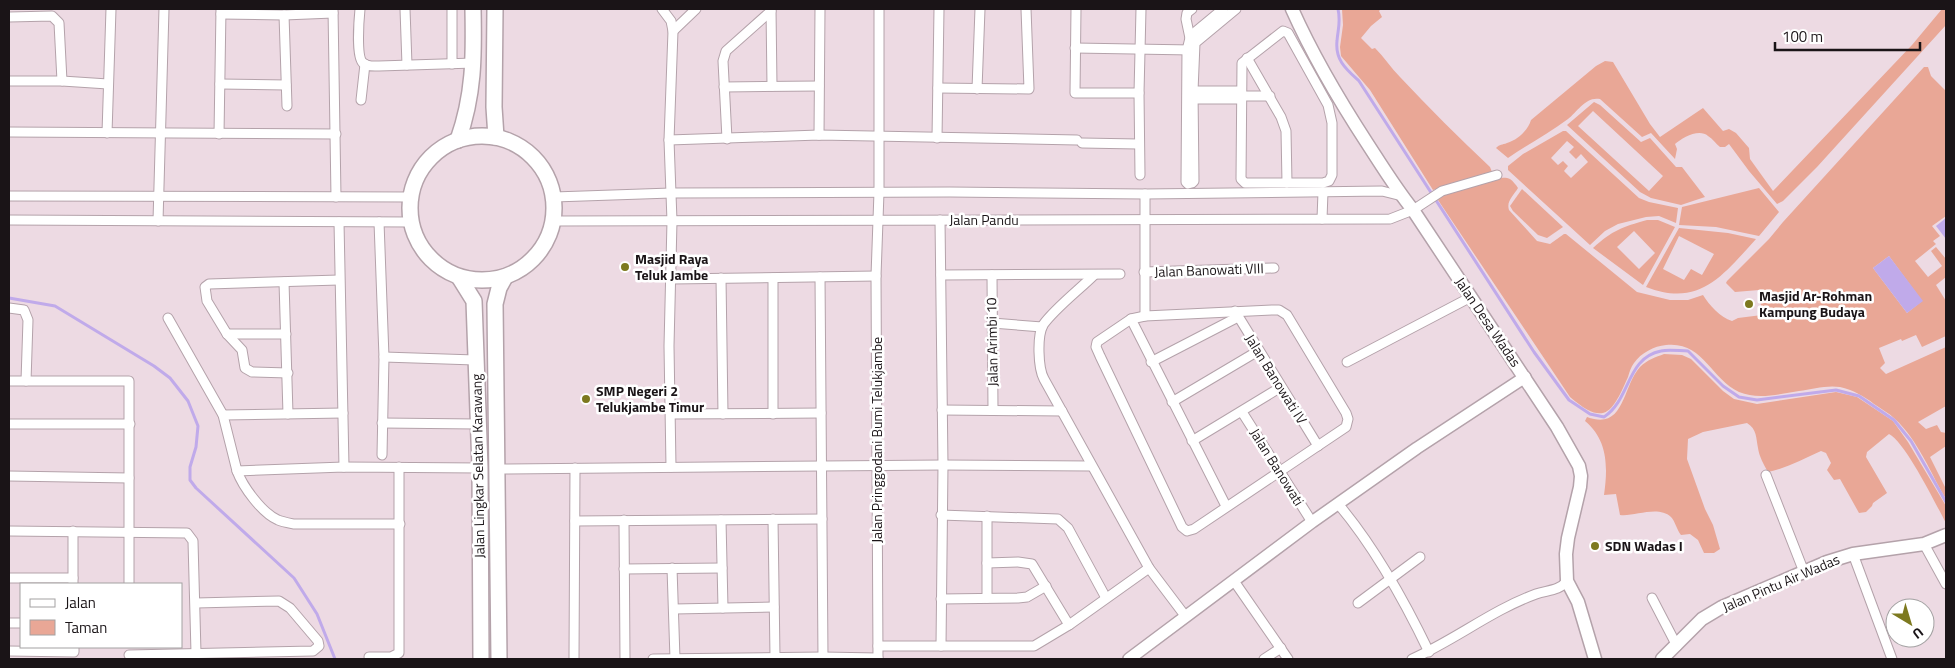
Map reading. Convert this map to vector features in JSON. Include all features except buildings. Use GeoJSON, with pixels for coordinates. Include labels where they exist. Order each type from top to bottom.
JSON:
{"type":"FeatureCollection","features":[{"type":"Feature","properties":{"kind":"main road"},"geometry":{"type":"LineString","coordinates":[[458,140],[470,101],[474,63],[473,9]]}},
{"type":"Feature","properties":{"kind":"main road"},"geometry":{"type":"LineString","coordinates":[[495,9],[494,107],[496,137]]}},
{"type":"Feature","properties":{"kind":"main road","name":"Jalan Desa Wadas"},"geometry":{"type":"LineString","coordinates":[[1292,9],[1320,67],[1402,196],[1525,377],[1566,441],[1579,466],[1581,476],[1566,554],[1567,582],[1578,602],[1595,659]]}},
{"type":"Feature","properties":{"kind":"main road"},"geometry":{"type":"LineString","coordinates":[[496,137],[517,144],[535,158],[548,176],[554,197],[554,221],[545,245],[528,264],[505,277],[484,280],[459,276],[444,270],[429,257],[418,241],[411,222],[411,197],[417,177],[429,160],[445,147],[458,140],[496,137]]}},
{"type":"Feature","properties":{"kind":"main road","name":"Jalan Lingkar Selatan Karawang"},"geometry":{"type":"LineString","coordinates":[[459,276],[474,301],[480,468],[481,659]]}},
{"type":"Feature","properties":{"kind":"main road","name":"Jalan Lingkar Selatan Karawang"},"geometry":{"type":"LineString","coordinates":[[499,659],[495,304],[499,288],[505,277]]}},
{"type":"Feature","properties":{"kind":"main road","name":"Jalan Pintu Air Wadas"},"geometry":{"type":"LineString","coordinates":[[1662,659],[1702,619],[1712,612],[1827,562],[1853,554],[1924,544],[1946,535]]}},
{"type":"Feature","properties":{"kind":"street"},"geometry":{"type":"LineString","coordinates":[[107,133],[111,9]]}},
{"type":"Feature","properties":{"kind":"street"},"geometry":{"type":"LineString","coordinates":[[158,221],[164,9]]}},
{"type":"Feature","properties":{"kind":"street"},"geometry":{"type":"LineString","coordinates":[[360,9],[359,53],[360,60],[364,64],[379,66],[474,63]]}},
{"type":"Feature","properties":{"kind":"street"},"geometry":{"type":"LineString","coordinates":[[405,9],[407,65]]}},
{"type":"Feature","properties":{"kind":"street"},"geometry":{"type":"LineString","coordinates":[[452,9],[452,64]]}},
{"type":"Feature","properties":{"kind":"street"},"geometry":{"type":"LineString","coordinates":[[662,9],[671,21],[673,30],[669,140],[672,221],[669,346],[671,467]]}},
{"type":"Feature","properties":{"kind":"street"},"geometry":{"type":"LineString","coordinates":[[673,30],[696,9]]}},
{"type":"Feature","properties":{"kind":"street"},"geometry":{"type":"LineString","coordinates":[[819,135],[820,9]]}},
{"type":"Feature","properties":{"kind":"street","name":"Jalan Pringgodani Bumi Telukjambe"},"geometry":{"type":"LineString","coordinates":[[878,659],[876,276],[879,192],[879,9]]}},
{"type":"Feature","properties":{"kind":"street"},"geometry":{"type":"LineString","coordinates":[[937,138],[939,9]]}},
{"type":"Feature","properties":{"kind":"street"},"geometry":{"type":"LineString","coordinates":[[977,89],[980,9]]}},
{"type":"Feature","properties":{"kind":"street"},"geometry":{"type":"LineString","coordinates":[[938,88],[1029,89],[1026,9]]}},
{"type":"Feature","properties":{"kind":"street"},"geometry":{"type":"LineString","coordinates":[[1076,9],[1075,93],[1139,93]]}},
{"type":"Feature","properties":{"kind":"street"},"geometry":{"type":"LineString","coordinates":[[1140,174],[1138,144],[1141,9]]}},
{"type":"Feature","properties":{"kind":"street"},"geometry":{"type":"LineString","coordinates":[[1190,172],[1192,45],[1186,16],[1192,9]]}},
{"type":"Feature","properties":{"kind":"street"},"geometry":{"type":"LineString","coordinates":[[1192,45],[1223,9]]}},
{"type":"Feature","properties":{"kind":"street"},"geometry":{"type":"LineString","coordinates":[[1223,9],[1224,18]]}},
{"type":"Feature","properties":{"kind":"street"},"geometry":{"type":"LineString","coordinates":[[1075,48],[1140,49],[1192,45],[1236,9]]}},
{"type":"Feature","properties":{"kind":"street"},"geometry":{"type":"LineString","coordinates":[[771,10],[772,86]]}},
{"type":"Feature","properties":{"kind":"street"},"geometry":{"type":"LineString","coordinates":[[727,139],[723,61],[726,51],[771,10]]}},
{"type":"Feature","properties":{"kind":"street"},"geometry":{"type":"LineString","coordinates":[[219,134],[221,12],[284,15],[333,11],[336,197]]}},
{"type":"Feature","properties":{"kind":"street"},"geometry":{"type":"LineString","coordinates":[[284,15],[287,106]]}},
{"type":"Feature","properties":{"kind":"street"},"geometry":{"type":"LineString","coordinates":[[9,17],[50,16],[57,19],[59,23],[62,81]]}},
{"type":"Feature","properties":{"kind":"street"},"geometry":{"type":"LineString","coordinates":[[1286,31],[1330,109],[1332,123],[1331,178],[1323,183],[1245,183],[1241,179],[1241,68],[1242,63],[1247,58],[1280,33],[1286,31]]}},
{"type":"Feature","properties":{"kind":"street"},"geometry":{"type":"LineString","coordinates":[[1247,58],[1270,96],[1286,132],[1287,183]]}},
{"type":"Feature","properties":{"kind":"street"},"geometry":{"type":"LineString","coordinates":[[361,100],[364,64]]}},
{"type":"Feature","properties":{"kind":"street"},"geometry":{"type":"LineString","coordinates":[[9,81],[62,81],[108,84]]}},
{"type":"Feature","properties":{"kind":"street"},"geometry":{"type":"LineString","coordinates":[[220,84],[286,85]]}},
{"type":"Feature","properties":{"kind":"street"},"geometry":{"type":"LineString","coordinates":[[724,87],[819,86]]}},
{"type":"Feature","properties":{"kind":"street"},"geometry":{"type":"LineString","coordinates":[[1190,95],[1270,96]]}},
{"type":"Feature","properties":{"kind":"street"},"geometry":{"type":"LineString","coordinates":[[9,132],[336,134]]}},
{"type":"Feature","properties":{"kind":"street"},"geometry":{"type":"LineString","coordinates":[[669,140],[819,135],[1138,144]]}},
{"type":"Feature","properties":{"kind":"street","name":"Jalan Pandu"},"geometry":{"type":"LineString","coordinates":[[554,221],[1390,219],[1413,210],[1439,192],[1497,175]]}},
{"type":"Feature","properties":{"kind":"street","name":"Jalan Pandu"},"geometry":{"type":"LineString","coordinates":[[554,197],[671,193],[1145,194],[1382,191],[1402,196]]}},
{"type":"Feature","properties":{"kind":"street"},"geometry":{"type":"LineString","coordinates":[[1322,219],[1323,192]]}},
{"type":"Feature","properties":{"kind":"street"},"geometry":{"type":"LineString","coordinates":[[1145,194],[1145,316]]}},
{"type":"Feature","properties":{"kind":"street"},"geometry":{"type":"LineString","coordinates":[[9,196],[411,197]]}},
{"type":"Feature","properties":{"kind":"street"},"geometry":{"type":"LineString","coordinates":[[9,220],[411,222]]}},
{"type":"Feature","properties":{"kind":"street"},"geometry":{"type":"LineString","coordinates":[[940,220],[943,465],[941,646]]}},
{"type":"Feature","properties":{"kind":"street"},"geometry":{"type":"LineString","coordinates":[[338,222],[344,467]]}},
{"type":"Feature","properties":{"kind":"street"},"geometry":{"type":"LineString","coordinates":[[379,222],[384,357],[382,455]]}},
{"type":"Feature","properties":{"kind":"street","name":"Jalan Banowati VIII"},"geometry":{"type":"LineString","coordinates":[[1144,272],[1274,268]]}},
{"type":"Feature","properties":{"kind":"street","name":"Jalan Arimbi 10"},"geometry":{"type":"LineString","coordinates":[[992,274],[993,410]]}},
{"type":"Feature","properties":{"kind":"street"},"geometry":{"type":"LineString","coordinates":[[941,276],[1120,274]]}},
{"type":"Feature","properties":{"kind":"street"},"geometry":{"type":"LineString","coordinates":[[1094,275],[1049,317],[1042,327],[1039,366],[1041,374],[1149,568],[1186,617]]}},
{"type":"Feature","properties":{"kind":"street"},"geometry":{"type":"LineString","coordinates":[[672,279],[876,276]]}},
{"type":"Feature","properties":{"kind":"street"},"geometry":{"type":"LineString","coordinates":[[820,277],[823,657]]}},
{"type":"Feature","properties":{"kind":"street"},"geometry":{"type":"LineString","coordinates":[[722,278],[723,414]]}},
{"type":"Feature","properties":{"kind":"street"},"geometry":{"type":"LineString","coordinates":[[773,278],[773,414]]}},
{"type":"Feature","properties":{"kind":"street"},"geometry":{"type":"LineString","coordinates":[[288,373],[260,373],[249,371],[245,368],[242,350],[228,334],[207,301],[204,291],[206,285],[339,280]]}},
{"type":"Feature","properties":{"kind":"street"},"geometry":{"type":"LineString","coordinates":[[284,282],[288,414]]}},
{"type":"Feature","properties":{"kind":"street"},"geometry":{"type":"LineString","coordinates":[[1346,362],[1471,297]]}},
{"type":"Feature","properties":{"kind":"street"},"geometry":{"type":"LineString","coordinates":[[9,308],[24,310],[28,320],[26,381]]}},
{"type":"Feature","properties":{"kind":"street"},"geometry":{"type":"LineString","coordinates":[[1279,310],[1287,315],[1348,418],[1346,427],[1190,531],[1187,531],[1182,527],[1097,349],[1097,342],[1100,338],[1131,320],[1145,316],[1236,314],[1279,310]]}},
{"type":"Feature","properties":{"kind":"street"},"geometry":{"type":"LineString","coordinates":[[1151,362],[1236,314]]}},
{"type":"Feature","properties":{"kind":"street","name":"Jalan Banowati IV"},"geometry":{"type":"LineString","coordinates":[[1236,314],[1318,446]]}},
{"type":"Feature","properties":{"kind":"street"},"geometry":{"type":"LineString","coordinates":[[168,318],[223,415],[236,471],[251,494],[266,511],[278,520],[294,524],[400,524]]}},
{"type":"Feature","properties":{"kind":"street"},"geometry":{"type":"LineString","coordinates":[[1131,320],[1226,506]]}},
{"type":"Feature","properties":{"kind":"street"},"geometry":{"type":"LineString","coordinates":[[992,324],[1042,327]]}},
{"type":"Feature","properties":{"kind":"street"},"geometry":{"type":"LineString","coordinates":[[228,334],[286,334]]}},
{"type":"Feature","properties":{"kind":"street"},"geometry":{"type":"LineString","coordinates":[[1172,402],[1258,350]]}},
{"type":"Feature","properties":{"kind":"street"},"geometry":{"type":"LineString","coordinates":[[384,357],[475,360]]}},
{"type":"Feature","properties":{"kind":"street"},"geometry":{"type":"LineString","coordinates":[[1129,659],[1312,522],[1417,448],[1525,377]]}},
{"type":"Feature","properties":{"kind":"street"},"geometry":{"type":"LineString","coordinates":[[9,381],[129,381],[130,583]]}},
{"type":"Feature","properties":{"kind":"street"},"geometry":{"type":"LineString","coordinates":[[1192,441],[1281,387]]}},
{"type":"Feature","properties":{"kind":"street"},"geometry":{"type":"LineString","coordinates":[[942,410],[1062,411]]}},
{"type":"Feature","properties":{"kind":"street","name":"Jalan Banowati"},"geometry":{"type":"LineString","coordinates":[[1242,412],[1312,522]]}},
{"type":"Feature","properties":{"kind":"street"},"geometry":{"type":"LineString","coordinates":[[223,415],[343,413]]}},
{"type":"Feature","properties":{"kind":"street"},"geometry":{"type":"LineString","coordinates":[[671,414],[821,413]]}},
{"type":"Feature","properties":{"kind":"street"},"geometry":{"type":"LineString","coordinates":[[382,423],[477,424]]}},
{"type":"Feature","properties":{"kind":"street"},"geometry":{"type":"LineString","coordinates":[[9,424],[130,424]]}},
{"type":"Feature","properties":{"kind":"street"},"geometry":{"type":"LineString","coordinates":[[497,469],[877,465],[1092,466]]}},
{"type":"Feature","properties":{"kind":"street"},"geometry":{"type":"LineString","coordinates":[[236,471],[344,467],[480,468]]}},
{"type":"Feature","properties":{"kind":"street"},"geometry":{"type":"LineString","coordinates":[[368,657],[391,657],[399,653],[399,467]]}},
{"type":"Feature","properties":{"kind":"street"},"geometry":{"type":"LineString","coordinates":[[574,659],[575,468]]}},
{"type":"Feature","properties":{"kind":"street"},"geometry":{"type":"LineString","coordinates":[[1766,475],[1804,572]]}},
{"type":"Feature","properties":{"kind":"street"},"geometry":{"type":"LineString","coordinates":[[9,476],[129,478]]}},
{"type":"Feature","properties":{"kind":"street"},"geometry":{"type":"LineString","coordinates":[[1339,504],[1369,545],[1408,608],[1429,652]]}},
{"type":"Feature","properties":{"kind":"street"},"geometry":{"type":"LineString","coordinates":[[941,515],[1047,518],[1063,522],[1106,598]]}},
{"type":"Feature","properties":{"kind":"street"},"geometry":{"type":"LineString","coordinates":[[987,516],[987,598]]}},
{"type":"Feature","properties":{"kind":"street"},"geometry":{"type":"LineString","coordinates":[[773,519],[775,657]]}},
{"type":"Feature","properties":{"kind":"street"},"geometry":{"type":"LineString","coordinates":[[575,521],[822,519]]}},
{"type":"Feature","properties":{"kind":"street"},"geometry":{"type":"LineString","coordinates":[[624,520],[625,659]]}},
{"type":"Feature","properties":{"kind":"street"},"geometry":{"type":"LineString","coordinates":[[721,520],[723,608]]}},
{"type":"Feature","properties":{"kind":"street"},"geometry":{"type":"LineString","coordinates":[[9,531],[185,532],[189,534],[193,541],[196,653]]}},
{"type":"Feature","properties":{"kind":"street"},"geometry":{"type":"LineString","coordinates":[[9,578],[24,581],[73,581],[73,531]]}},
{"type":"Feature","properties":{"kind":"street"},"geometry":{"type":"LineString","coordinates":[[1924,544],[1946,584]]}},
{"type":"Feature","properties":{"kind":"street"},"geometry":{"type":"LineString","coordinates":[[1853,554],[1892,659]]}},
{"type":"Feature","properties":{"kind":"street"},"geometry":{"type":"LineString","coordinates":[[1358,603],[1420,558]]}},
{"type":"Feature","properties":{"kind":"street"},"geometry":{"type":"LineString","coordinates":[[987,563],[1024,562],[1032,564],[1069,625]]}},
{"type":"Feature","properties":{"kind":"street"},"geometry":{"type":"LineString","coordinates":[[672,568],[675,659]]}},
{"type":"Feature","properties":{"kind":"street"},"geometry":{"type":"LineString","coordinates":[[624,569],[722,568]]}},
{"type":"Feature","properties":{"kind":"street"},"geometry":{"type":"LineString","coordinates":[[878,646],[1034,646],[1069,625],[1149,568]]}},
{"type":"Feature","properties":{"kind":"street"},"geometry":{"type":"LineString","coordinates":[[1234,581],[1288,659]]}},
{"type":"Feature","properties":{"kind":"street"},"geometry":{"type":"LineString","coordinates":[[1412,659],[1429,652],[1513,604],[1536,594],[1562,588],[1567,582]]}},
{"type":"Feature","properties":{"kind":"street"},"geometry":{"type":"LineString","coordinates":[[941,599],[1024,598],[1046,586]]}},
{"type":"Feature","properties":{"kind":"street"},"geometry":{"type":"LineString","coordinates":[[1652,598],[1677,646]]}},
{"type":"Feature","properties":{"kind":"street"},"geometry":{"type":"LineString","coordinates":[[129,654],[312,651],[317,650],[319,646],[318,641],[290,608],[279,601],[196,603]]}},
{"type":"Feature","properties":{"kind":"street"},"geometry":{"type":"LineString","coordinates":[[674,609],[774,607]]}},
{"type":"Feature","properties":{"kind":"street"},"geometry":{"type":"LineString","coordinates":[[9,651],[24,649],[74,652],[74,648]]}},
{"type":"Feature","properties":{"kind":"street"},"geometry":{"type":"LineString","coordinates":[[1264,659],[1281,648]]}},
{"type":"Feature","properties":{"kind":"street"},"geometry":{"type":"LineString","coordinates":[[652,659],[823,657],[878,659]]}},
{"type":"Feature","properties":{"kind":"green space"},"geometry":{"type":"Polygon","coordinates":[[[1342,9],[1381,9],[1379,11],[1382,17],[1361,38],[1372,49],[1375,48],[1422,100],[1490,167],[1492,172],[1433,190],[1370,90],[1341,56],[1342,9]]]}},
{"type":"Feature","properties":{"kind":"green space"},"geometry":{"type":"Polygon","coordinates":[[[1942,9],[1946,9],[1946,25],[1817,167],[1783,201],[1777,204],[1729,144],[1725,147],[1720,147],[1704,134],[1695,133],[1675,144],[1677,149],[1675,159],[1651,133],[1642,137],[1600,99],[1586,102],[1568,119],[1508,158],[1496,148],[1519,137],[1528,127],[1531,120],[1596,66],[1605,61],[1613,62],[1650,124],[1660,137],[1703,108],[1723,131],[1729,129],[1736,133],[1749,148],[1750,159],[1773,191],[1912,45],[1942,9]]]}},
{"type":"Feature","properties":{"kind":"green space"},"geometry":{"type":"Polygon","coordinates":[[[1924,67],[1928,67],[1931,76],[1946,91],[1946,216],[1932,226],[1940,236],[1933,241],[1936,244],[1915,261],[1928,277],[1942,266],[1931,251],[1936,247],[1946,259],[1946,277],[1936,285],[1946,301],[1946,336],[1922,347],[1916,335],[1879,348],[1885,363],[1880,368],[1886,374],[1946,347],[1946,406],[1918,422],[1926,429],[1937,425],[1941,432],[1946,433],[1946,446],[1930,457],[1946,489],[1946,499],[1917,447],[1903,427],[1890,415],[1862,396],[1840,387],[1820,388],[1769,396],[1746,394],[1729,386],[1698,354],[1679,345],[1657,347],[1640,356],[1632,366],[1612,407],[1606,412],[1592,412],[1570,397],[1436,197],[1485,180],[1495,178],[1510,179],[1518,188],[1509,201],[1509,210],[1537,241],[1550,244],[1566,234],[1637,292],[1670,300],[1688,300],[1703,295],[1715,310],[1723,317],[1732,321],[1738,318],[1762,315],[1759,290],[1735,292],[1726,283],[1924,67]],[[1889,256],[1873,268],[1907,313],[1922,301],[1889,256]]]}},
{"type":"Feature","properties":{"kind":"green space"},"geometry":{"type":"Polygon","coordinates":[[[1594,102],[1600,105],[1641,142],[1650,138],[1676,167],[1682,167],[1705,197],[1681,205],[1651,198],[1640,192],[1567,125],[1594,102]],[[1593,111],[1578,126],[1649,191],[1663,176],[1593,111]]]}},
{"type":"Feature","properties":{"kind":"green space"},"geometry":{"type":"Polygon","coordinates":[[[1566,131],[1639,198],[1678,208],[1676,223],[1659,216],[1646,217],[1618,224],[1605,231],[1590,245],[1508,170],[1508,166],[1523,154],[1566,131]],[[1567,141],[1551,158],[1558,165],[1563,161],[1568,166],[1564,171],[1571,178],[1588,162],[1581,154],[1576,159],[1569,152],[1574,147],[1567,141]]]}},
{"type":"Feature","properties":{"kind":"green space"},"geometry":{"type":"Polygon","coordinates":[[[1759,188],[1779,212],[1759,236],[1716,227],[1679,225],[1682,207],[1759,188]]]}},
{"type":"Feature","properties":{"kind":"green space"},"geometry":{"type":"Polygon","coordinates":[[[1522,189],[1563,227],[1547,238],[1538,235],[1510,206],[1522,189]]]}},
{"type":"Feature","properties":{"kind":"green space"},"geometry":{"type":"Polygon","coordinates":[[[1647,220],[1658,220],[1675,227],[1643,285],[1593,248],[1612,233],[1647,220]],[[1634,231],[1617,247],[1639,269],[1655,253],[1634,231]]]}},
{"type":"Feature","properties":{"kind":"green space"},"geometry":{"type":"Polygon","coordinates":[[[1679,228],[1728,233],[1756,239],[1721,276],[1696,291],[1681,293],[1665,292],[1646,287],[1679,228]],[[1679,236],[1663,269],[1684,280],[1691,269],[1702,275],[1714,254],[1679,236]]]}},
{"type":"Feature","properties":{"kind":"green space"},"geometry":{"type":"Polygon","coordinates":[[[1664,354],[1682,355],[1691,359],[1723,391],[1734,399],[1757,404],[1836,392],[1857,397],[1893,421],[1908,442],[1946,506],[1946,523],[1912,461],[1904,449],[1889,434],[1867,452],[1866,457],[1887,493],[1873,503],[1866,512],[1859,513],[1840,479],[1834,480],[1827,470],[1831,463],[1826,453],[1821,451],[1788,466],[1768,472],[1759,454],[1754,431],[1747,423],[1703,432],[1688,439],[1687,459],[1705,509],[1713,525],[1720,549],[1714,553],[1704,553],[1698,540],[1690,534],[1681,535],[1671,517],[1666,514],[1653,512],[1620,515],[1616,494],[1604,495],[1605,455],[1593,428],[1585,421],[1587,417],[1599,420],[1609,418],[1616,413],[1634,375],[1640,367],[1664,354]]]}},
{"type":"Feature","properties":{"kind":"shaded area"},"geometry":{"type":"Polygon","coordinates":[[[1946,218],[1946,239],[1936,226],[1946,218]]]}},
{"type":"Feature","properties":{"kind":"shaded area"},"geometry":{"type":"Polygon","coordinates":[[[1889,256],[1923,301],[1907,313],[1873,268],[1889,256]]]}},
{"type":"Feature","properties":{"kind":"waterway"},"geometry":{"type":"LineString","coordinates":[[1338,9],[1337,48],[1342,64],[1359,81],[1534,352],[1569,400],[1590,414],[1604,417],[1613,409],[1641,362],[1650,355],[1667,350],[1688,351],[1723,386],[1739,397],[1757,400],[1836,390],[1859,396],[1894,420],[1911,441],[1946,502]]}},
{"type":"Feature","properties":{"kind":"waterway"},"geometry":{"type":"LineString","coordinates":[[9,298],[55,306],[154,366],[170,378],[188,401],[198,426],[196,447],[190,467],[190,480],[196,488],[294,578],[317,614],[335,659]]}},
{"type":"Feature","properties":{"kind":"place","name":"Masjid Raya Teluk Jambe"},"geometry":{"type":"Point","coordinates":[625,267]}},
{"type":"Feature","properties":{"kind":"place","name":"Masjid Ar-Rohman Kampung Budaya"},"geometry":{"type":"Point","coordinates":[1749,304]}},
{"type":"Feature","properties":{"kind":"place","name":"SMP Negeri 2 Telukjambe Timur"},"geometry":{"type":"Point","coordinates":[586,399]}},
{"type":"Feature","properties":{"kind":"place","name":"SDN Wadas I"},"geometry":{"type":"Point","coordinates":[1595,546]}}]}
